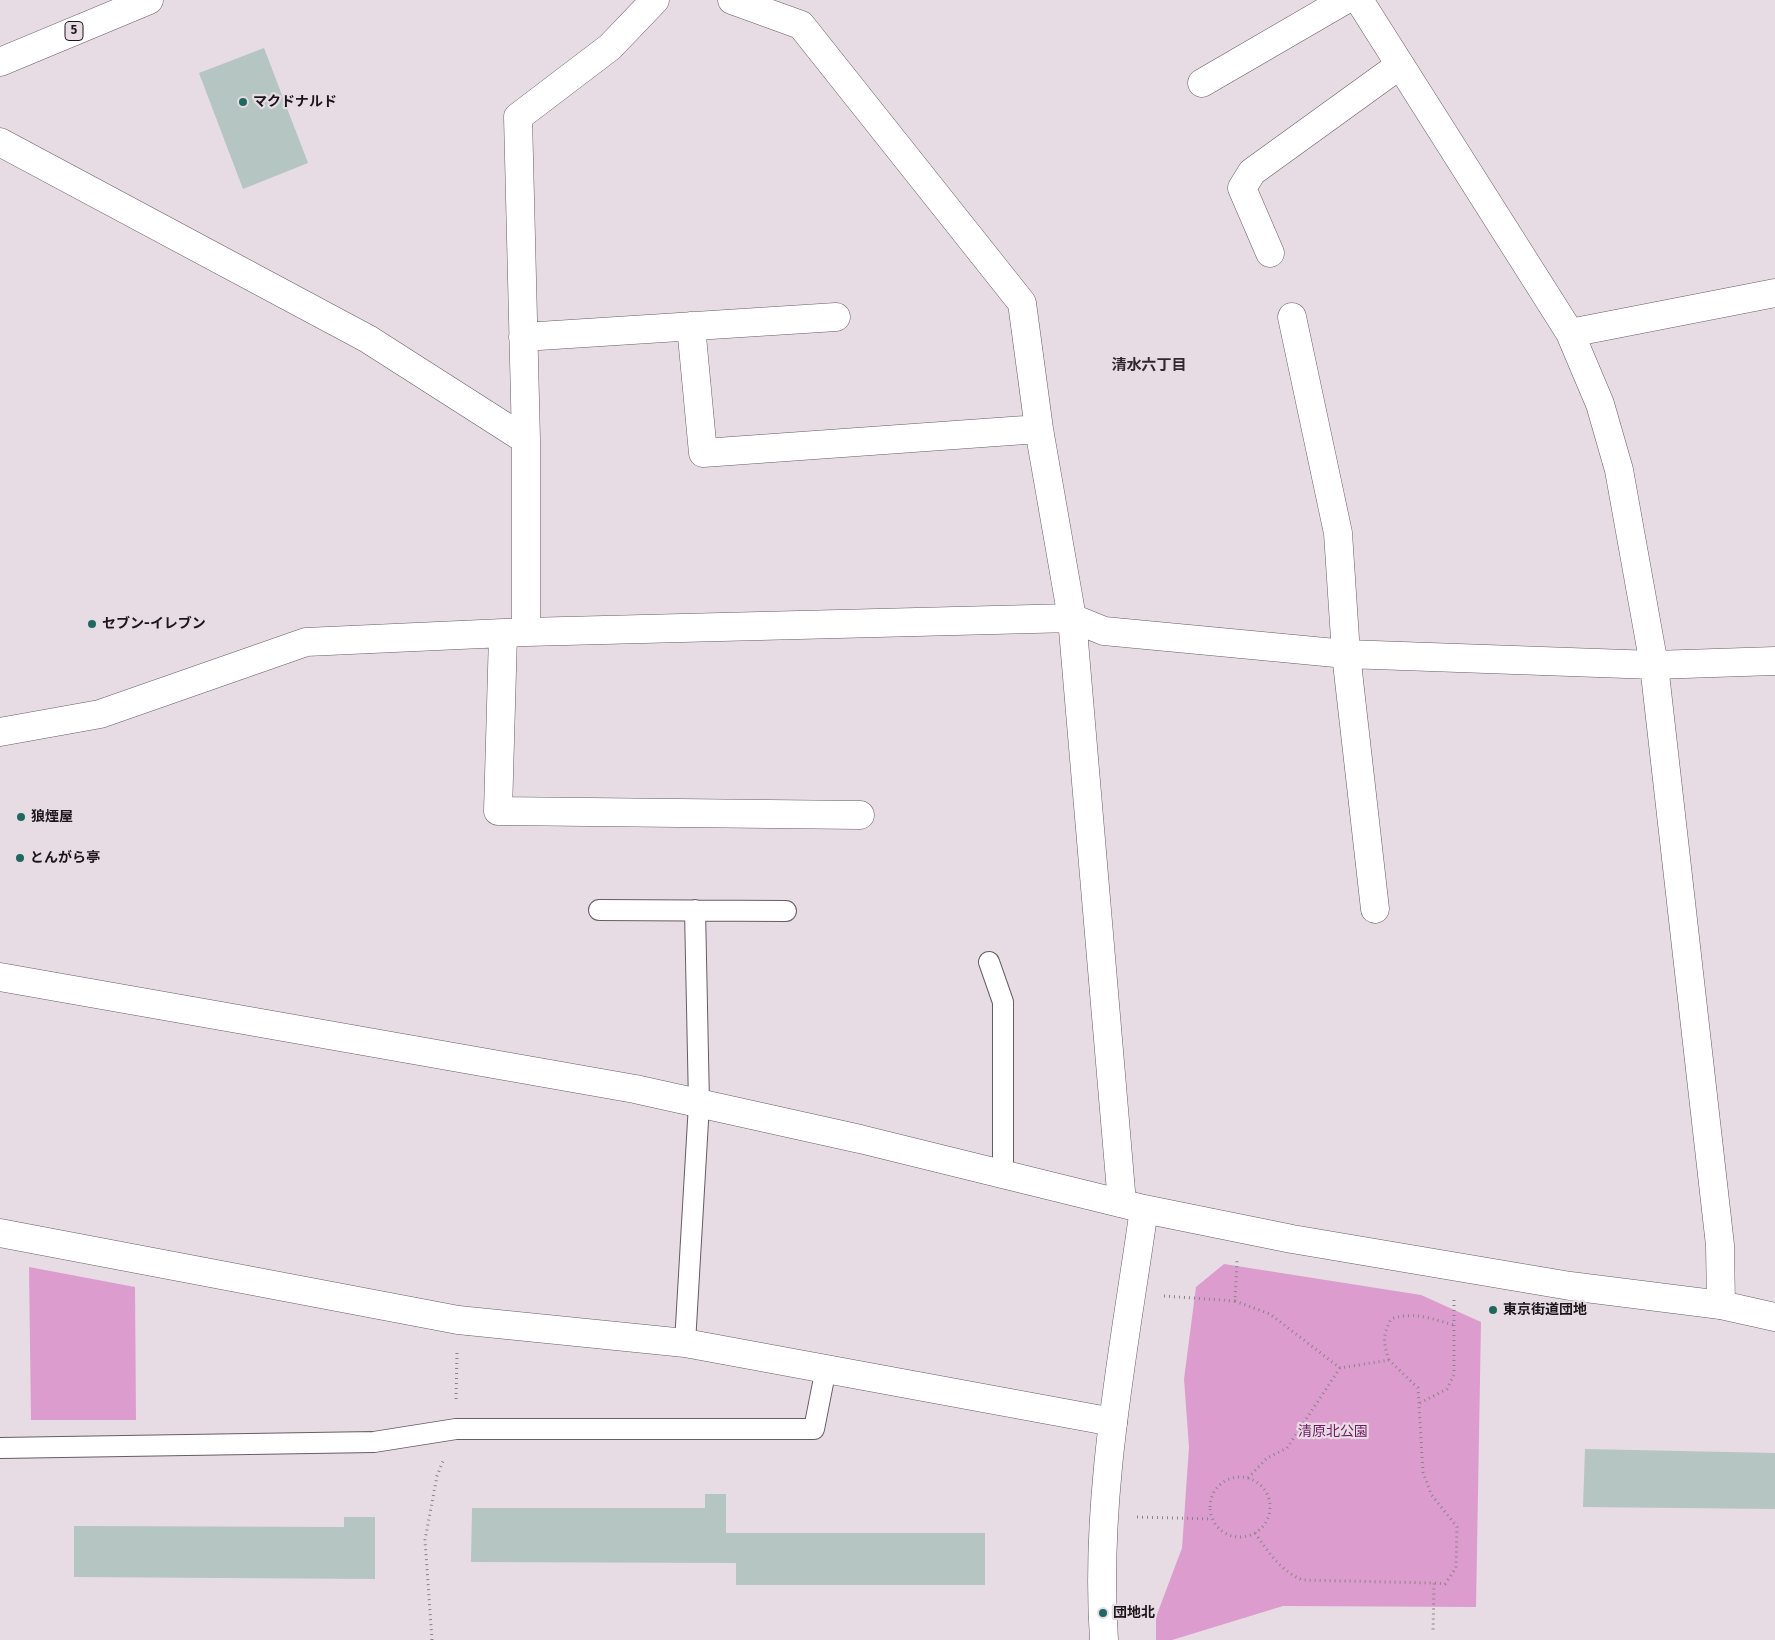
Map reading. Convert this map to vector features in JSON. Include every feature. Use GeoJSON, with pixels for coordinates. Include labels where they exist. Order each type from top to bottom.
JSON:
{"type":"FeatureCollection","features":[{"type":"Feature","properties":{"kind":"street","name":"5"},"geometry":{"type":"LineString","coordinates":[[0,62],[149,0]]}},
{"type":"Feature","properties":{"kind":"street"},"geometry":{"type":"LineString","coordinates":[[655,0],[610,47],[518,117],[526,440],[514,633],[498,811],[860,815]]}},
{"type":"Feature","properties":{"kind":"street"},"geometry":{"type":"LineString","coordinates":[[732,0],[801,25],[1022,303],[1039,429],[1072,618],[1133,1206],[1132,1294],[1113,1422],[1104,1516],[1102,1613],[1104,1640]]}},
{"type":"Feature","properties":{"kind":"street"},"geometry":{"type":"LineString","coordinates":[[1202,83],[1345,0]]}},
{"type":"Feature","properties":{"kind":"street"},"geometry":{"type":"LineString","coordinates":[[1359,0],[1570,333],[1600,404],[1618,470],[1654,665],[1720,1245],[1722,1305]]}},
{"type":"Feature","properties":{"kind":"street"},"geometry":{"type":"LineString","coordinates":[[1270,253],[1242,188],[1252,172],[1400,65]]}},
{"type":"Feature","properties":{"kind":"street"},"geometry":{"type":"LineString","coordinates":[[0,142],[368,339],[526,440]]}},
{"type":"Feature","properties":{"kind":"street"},"geometry":{"type":"LineString","coordinates":[[1570,333],[1775,293]]}},
{"type":"Feature","properties":{"kind":"street"},"geometry":{"type":"LineString","coordinates":[[523,337],[836,317]]}},
{"type":"Feature","properties":{"kind":"street"},"geometry":{"type":"LineString","coordinates":[[1292,317],[1338,533],[1346,654],[1375,910]]}},
{"type":"Feature","properties":{"kind":"street"},"geometry":{"type":"LineString","coordinates":[[691,326],[703,453],[1039,429]]}},
{"type":"Feature","properties":{"kind":"street"},"geometry":{"type":"LineString","coordinates":[[0,732],[100,714],[306,642],[514,633],[1072,618],[1104,630],[1346,654],[1654,665],[1775,661]]}},
{"type":"Feature","properties":{"kind":"street"},"geometry":{"type":"LineString","coordinates":[[0,977],[635,1089],[860,1139],[1133,1206],[1292,1239],[1570,1286],[1722,1305],[1775,1316]]}},
{"type":"Feature","properties":{"kind":"street"},"geometry":{"type":"LineString","coordinates":[[0,1233],[458,1320],[685,1343],[1113,1422]]}},
{"type":"Feature","properties":{"kind":"lane"},"geometry":{"type":"LineString","coordinates":[[599,910],[786,911]]}},
{"type":"Feature","properties":{"kind":"lane"},"geometry":{"type":"LineString","coordinates":[[685,1343],[699,1104],[695,910]]}},
{"type":"Feature","properties":{"kind":"lane"},"geometry":{"type":"LineString","coordinates":[[989,962],[1003,1002],[1003,1174]]}},
{"type":"Feature","properties":{"kind":"lane"},"geometry":{"type":"LineString","coordinates":[[0,1448],[374,1442],[456,1430],[814,1429],[826,1368]]}},
{"type":"Feature","properties":{"kind":"path"},"geometry":{"type":"LineString","coordinates":[[1235,1301],[1238,1228]]}},
{"type":"Feature","properties":{"kind":"path"},"geometry":{"type":"LineString","coordinates":[[1420,1403],[1447,1388],[1454,1375],[1454,1266]]}},
{"type":"Feature","properties":{"kind":"path"},"geometry":{"type":"LineString","coordinates":[[1132,1294],[1235,1301],[1270,1314],[1340,1368],[1390,1360]]}},
{"type":"Feature","properties":{"kind":"path"},"geometry":{"type":"LineString","coordinates":[[1255,1533],[1271,1557],[1288,1573],[1302,1580],[1445,1584],[1456,1568],[1457,1527],[1431,1494],[1422,1472],[1418,1388],[1390,1360],[1385,1349],[1384,1332],[1391,1319],[1403,1314],[1425,1317],[1454,1326]]}},
{"type":"Feature","properties":{"kind":"path"},"geometry":{"type":"LineString","coordinates":[[432,1640],[425,1540],[437,1476],[456,1430],[458,1320]]}},
{"type":"Feature","properties":{"kind":"path"},"geometry":{"type":"LineString","coordinates":[[1248,1478],[1267,1458],[1287,1448],[1340,1368]]}},
{"type":"Feature","properties":{"kind":"path"},"geometry":{"type":"LineString","coordinates":[[1229,1478],[1248,1478],[1257,1482],[1264,1489],[1270,1508],[1266,1522],[1255,1533],[1235,1537],[1226,1534],[1212,1519],[1210,1500],[1214,1490],[1229,1478]]}},
{"type":"Feature","properties":{"kind":"path"},"geometry":{"type":"LineString","coordinates":[[1104,1516],[1212,1519]]}},
{"type":"Feature","properties":{"kind":"path"},"geometry":{"type":"LineString","coordinates":[[1433,1632],[1434,1583]]}},
{"type":"Feature","properties":{"kind":"green space","name":"清原北公園"},"geometry":{"type":"Polygon","coordinates":[[[1224,1264],[1421,1295],[1481,1322],[1476,1607],[1283,1606],[1172,1640],[1156,1640],[1156,1617],[1182,1548],[1189,1447],[1184,1379],[1196,1287],[1224,1264]]]}},
{"type":"Feature","properties":{"kind":"green space"},"geometry":{"type":"Polygon","coordinates":[[[29,1267],[135,1287],[136,1420],[31,1420],[29,1267]]]}},
{"type":"Feature","properties":{"kind":"building"},"geometry":{"type":"Polygon","coordinates":[[[264,48],[308,163],[243,189],[199,73],[264,48]]]}},
{"type":"Feature","properties":{"kind":"building"},"geometry":{"type":"Polygon","coordinates":[[[1585,1449],[1775,1453],[1775,1509],[1583,1507],[1585,1449]]]}},
{"type":"Feature","properties":{"kind":"building"},"geometry":{"type":"Polygon","coordinates":[[[705,1494],[726,1494],[726,1533],[985,1533],[985,1585],[736,1585],[736,1563],[471,1562],[472,1508],[705,1508],[705,1494]]]}},
{"type":"Feature","properties":{"kind":"building"},"geometry":{"type":"Polygon","coordinates":[[[344,1517],[375,1517],[375,1579],[74,1577],[74,1526],[344,1527],[344,1517]]]}},
{"type":"Feature","properties":{"kind":"place","name":"マクドナルド"},"geometry":{"type":"Point","coordinates":[243,102]}},
{"type":"Feature","properties":{"kind":"place","name":"セブン-イレブン"},"geometry":{"type":"Point","coordinates":[92,624]}},
{"type":"Feature","properties":{"kind":"place","name":"狼煙屋"},"geometry":{"type":"Point","coordinates":[21,817]}},
{"type":"Feature","properties":{"kind":"place","name":"とんがら亭"},"geometry":{"type":"Point","coordinates":[20,858]}},
{"type":"Feature","properties":{"kind":"place","name":"東京街道団地"},"geometry":{"type":"Point","coordinates":[1493,1310]}},
{"type":"Feature","properties":{"kind":"place","name":"団地北"},"geometry":{"type":"Point","coordinates":[1103,1613]}},
{"type":"Feature","properties":{"kind":"district","name":"清水六丁目"},"geometry":{"type":"Point","coordinates":[1149,366]}}]}
